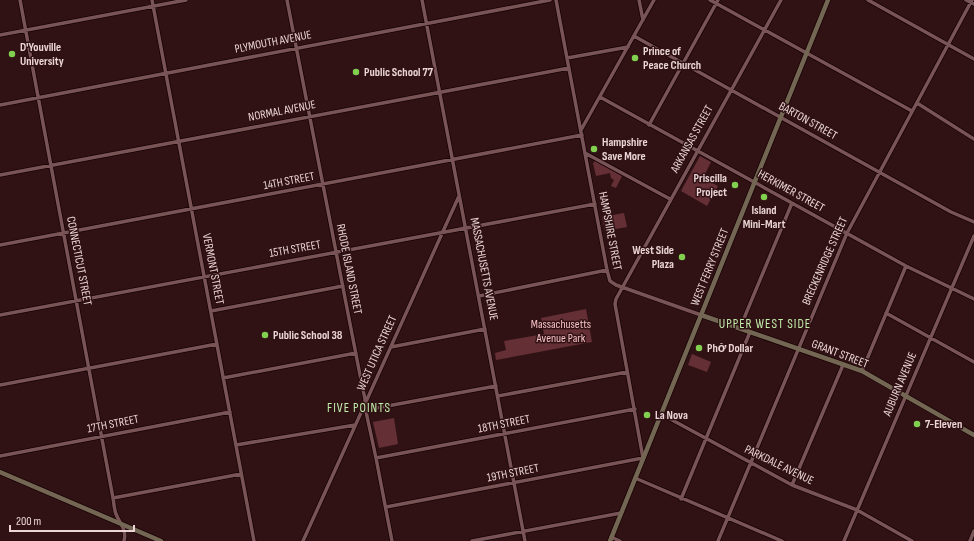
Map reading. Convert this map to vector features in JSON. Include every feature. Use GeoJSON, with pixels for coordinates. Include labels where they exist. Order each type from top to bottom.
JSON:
{"type":"FeatureCollection","features":[{"type":"Feature","properties":{"kind":"street","name":"CONNECTICUT STREET"},"geometry":{"type":"LineString","coordinates":[[20,0],[101,436],[116,514],[125,533],[124,541]]}},
{"type":"Feature","properties":{"kind":"street","name":"VERMONT STREET"},"geometry":{"type":"LineString","coordinates":[[152,0],[254,541]]}},
{"type":"Feature","properties":{"kind":"street"},"geometry":{"type":"LineString","coordinates":[[0,35],[186,0]]}},
{"type":"Feature","properties":{"kind":"street","name":"RHODE ISLAND STREET"},"geometry":{"type":"LineString","coordinates":[[287,0],[356,354],[364,407],[376,458],[392,541]]}},
{"type":"Feature","properties":{"kind":"street","name":"MASSACHUSETTS AVENUE"},"geometry":{"type":"LineString","coordinates":[[422,0],[526,541]]}},
{"type":"Feature","properties":{"kind":"street","name":"PLYMOUTH AVENUE"},"geometry":{"type":"LineString","coordinates":[[0,105],[550,0]]}},
{"type":"Feature","properties":{"kind":"street","name":"HAMPSHIRE STREET"},"geometry":{"type":"LineString","coordinates":[[556,0],[607,270],[610,281],[622,287],[615,304],[643,458]]}},
{"type":"Feature","properties":{"kind":"street"},"geometry":{"type":"LineString","coordinates":[[639,0],[643,20]]}},
{"type":"Feature","properties":{"kind":"street"},"geometry":{"type":"LineString","coordinates":[[581,130],[654,0]]}},
{"type":"Feature","properties":{"kind":"street"},"geometry":{"type":"LineString","coordinates":[[710,0],[717,2],[912,111]]}},
{"type":"Feature","properties":{"kind":"street","name":"ARKANSAS STREET"},"geometry":{"type":"LineString","coordinates":[[622,287],[781,0]]}},
{"type":"Feature","properties":{"kind":"street","name":"WEST FERRY STREET"},"geometry":{"type":"LineString","coordinates":[[611,539],[828,0]]}},
{"type":"Feature","properties":{"kind":"street"},"geometry":{"type":"LineString","coordinates":[[868,0],[974,59]]}},
{"type":"Feature","properties":{"kind":"street"},"geometry":{"type":"LineString","coordinates":[[966,0],[972,2]]}},
{"type":"Feature","properties":{"kind":"street"},"geometry":{"type":"LineString","coordinates":[[649,125],[717,2]]}},
{"type":"Feature","properties":{"kind":"street","name":"BRECKENRIDGE STREET"},"geometry":{"type":"LineString","coordinates":[[718,541],[847,233],[972,2]]}},
{"type":"Feature","properties":{"kind":"street","name":"BARTON STREET"},"geometry":{"type":"LineString","coordinates":[[634,36],[951,212],[974,222]]}},
{"type":"Feature","properties":{"kind":"street"},"geometry":{"type":"LineString","coordinates":[[567,58],[628,47]]}},
{"type":"Feature","properties":{"kind":"street","name":"NORMAL AVENUE"},"geometry":{"type":"LineString","coordinates":[[0,175],[569,68]]}},
{"type":"Feature","properties":{"kind":"street","name":"HERKIMER STREET"},"geometry":{"type":"LineString","coordinates":[[600,97],[906,266],[974,299]]}},
{"type":"Feature","properties":{"kind":"street"},"geometry":{"type":"LineString","coordinates":[[917,103],[974,139]]}},
{"type":"Feature","properties":{"kind":"street","name":"14TH STREET"},"geometry":{"type":"LineString","coordinates":[[0,246],[582,135]]}},
{"type":"Feature","properties":{"kind":"street"},"geometry":{"type":"LineString","coordinates":[[585,153],[670,199]]}},
{"type":"Feature","properties":{"kind":"street","name":"WEST UTICA STREET"},"geometry":{"type":"LineString","coordinates":[[304,541],[355,425],[460,196]]}},
{"type":"Feature","properties":{"kind":"street"},"geometry":{"type":"LineString","coordinates":[[740,328],[792,203]]}},
{"type":"Feature","properties":{"kind":"street","name":"15TH STREET"},"geometry":{"type":"LineString","coordinates":[[0,315],[594,204]]}},
{"type":"Feature","properties":{"kind":"street","name":"AUBURN AVENUE"},"geometry":{"type":"LineString","coordinates":[[844,541],[974,236]]}},
{"type":"Feature","properties":{"kind":"street"},"geometry":{"type":"LineString","coordinates":[[862,371],[906,266]]}},
{"type":"Feature","properties":{"kind":"street"},"geometry":{"type":"LineString","coordinates":[[479,296],[607,270]]}},
{"type":"Feature","properties":{"kind":"street"},"geometry":{"type":"LineString","coordinates":[[211,311],[343,286]]}},
{"type":"Feature","properties":{"kind":"street","name":"GRANT STREET"},"geometry":{"type":"LineString","coordinates":[[622,287],[862,371],[974,434]]}},
{"type":"Feature","properties":{"kind":"street"},"geometry":{"type":"LineString","coordinates":[[886,313],[974,362]]}},
{"type":"Feature","properties":{"kind":"street"},"geometry":{"type":"LineString","coordinates":[[391,347],[485,329]]}},
{"type":"Feature","properties":{"kind":"street"},"geometry":{"type":"LineString","coordinates":[[681,499],[750,332]]}},
{"type":"Feature","properties":{"kind":"street"},"geometry":{"type":"LineString","coordinates":[[0,385],[217,344]]}},
{"type":"Feature","properties":{"kind":"street"},"geometry":{"type":"LineString","coordinates":[[223,378],[356,354]]}},
{"type":"Feature","properties":{"kind":"street"},"geometry":{"type":"LineString","coordinates":[[792,485],[843,365]]}},
{"type":"Feature","properties":{"kind":"street"},"geometry":{"type":"LineString","coordinates":[[498,396],[628,372]]}},
{"type":"Feature","properties":{"kind":"street"},"geometry":{"type":"LineString","coordinates":[[364,407],[371,409],[496,386]]}},
{"type":"Feature","properties":{"kind":"street","name":"18TH STREET"},"geometry":{"type":"LineString","coordinates":[[376,458],[635,409]]}},
{"type":"Feature","properties":{"kind":"street","name":"17TH STREET"},"geometry":{"type":"LineString","coordinates":[[0,456],[230,412]]}},
{"type":"Feature","properties":{"kind":"street","name":"PARKDALE AVENUE"},"geometry":{"type":"LineString","coordinates":[[661,414],[792,485],[858,510],[912,541]]}},
{"type":"Feature","properties":{"kind":"street"},"geometry":{"type":"LineString","coordinates":[[236,445],[355,425]]}},
{"type":"Feature","properties":{"kind":"street","name":"19TH STREET"},"geometry":{"type":"LineString","coordinates":[[386,507],[643,458]]}},
{"type":"Feature","properties":{"kind":"street"},"geometry":{"type":"LineString","coordinates":[[0,472],[161,541]]}},
{"type":"Feature","properties":{"kind":"street"},"geometry":{"type":"LineString","coordinates":[[113,498],[241,474]]}},
{"type":"Feature","properties":{"kind":"street"},"geometry":{"type":"LineString","coordinates":[[635,478],[782,541]]}},
{"type":"Feature","properties":{"kind":"street"},"geometry":{"type":"LineString","coordinates":[[472,541],[621,513]]}},
{"type":"Feature","properties":{"kind":"street"},"geometry":{"type":"LineString","coordinates":[[970,541],[974,531]]}},
{"type":"Feature","properties":{"kind":"street"},"geometry":{"type":"LineString","coordinates":[[611,539],[620,541]]}},
{"type":"Feature","properties":{"kind":"green space"},"geometry":{"type":"Polygon","coordinates":[[[700,156],[711,162],[703,178],[718,186],[707,206],[681,191],[700,156]]]}},
{"type":"Feature","properties":{"kind":"green space"},"geometry":{"type":"Polygon","coordinates":[[[595,161],[622,176],[616,188],[611,186],[614,180],[611,178],[610,173],[596,176],[593,163],[595,161]]]}},
{"type":"Feature","properties":{"kind":"green space"},"geometry":{"type":"Polygon","coordinates":[[[624,213],[627,227],[605,231],[602,217],[624,213]]]}},
{"type":"Feature","properties":{"kind":"green space","name":"Massachusetts Avenue Park"},"geometry":{"type":"Polygon","coordinates":[[[586,309],[592,342],[496,360],[495,353],[506,350],[504,341],[544,334],[541,318],[586,309]]]}},
{"type":"Feature","properties":{"kind":"green space"},"geometry":{"type":"Polygon","coordinates":[[[692,354],[711,362],[707,372],[688,365],[692,354]]]}},
{"type":"Feature","properties":{"kind":"green space"},"geometry":{"type":"Polygon","coordinates":[[[394,418],[398,444],[379,448],[373,422],[394,418]]]}},
{"type":"Feature","properties":{"kind":"place","name":"D'Youville University"},"geometry":{"type":"Point","coordinates":[12,54]}},
{"type":"Feature","properties":{"kind":"place","name":"Prince of Peace Church"},"geometry":{"type":"Point","coordinates":[635,58]}},
{"type":"Feature","properties":{"kind":"place","name":"Public School 77"},"geometry":{"type":"Point","coordinates":[356,72]}},
{"type":"Feature","properties":{"kind":"place","name":"Hampshire Save More"},"geometry":{"type":"Point","coordinates":[594,149]}},
{"type":"Feature","properties":{"kind":"place","name":"Priscilla Project"},"geometry":{"type":"Point","coordinates":[735,185]}},
{"type":"Feature","properties":{"kind":"place","name":"Island Mini-Mart"},"geometry":{"type":"Point","coordinates":[764,197]}},
{"type":"Feature","properties":{"kind":"place","name":"West Side Plaza"},"geometry":{"type":"Point","coordinates":[682,257]}},
{"type":"Feature","properties":{"kind":"place","name":"Public School 38"},"geometry":{"type":"Point","coordinates":[265,335]}},
{"type":"Feature","properties":{"kind":"place","name":"Phở Dollar"},"geometry":{"type":"Point","coordinates":[699,348]}},
{"type":"Feature","properties":{"kind":"place","name":"La Nova"},"geometry":{"type":"Point","coordinates":[647,415]}},
{"type":"Feature","properties":{"kind":"place","name":"7-Eleven"},"geometry":{"type":"Point","coordinates":[917,424]}},
{"type":"Feature","properties":{"kind":"district","name":"UPPER WEST SIDE"},"geometry":{"type":"Point","coordinates":[765,324]}},
{"type":"Feature","properties":{"kind":"district","name":"FIVE POINTS"},"geometry":{"type":"Point","coordinates":[359,408]}}]}
